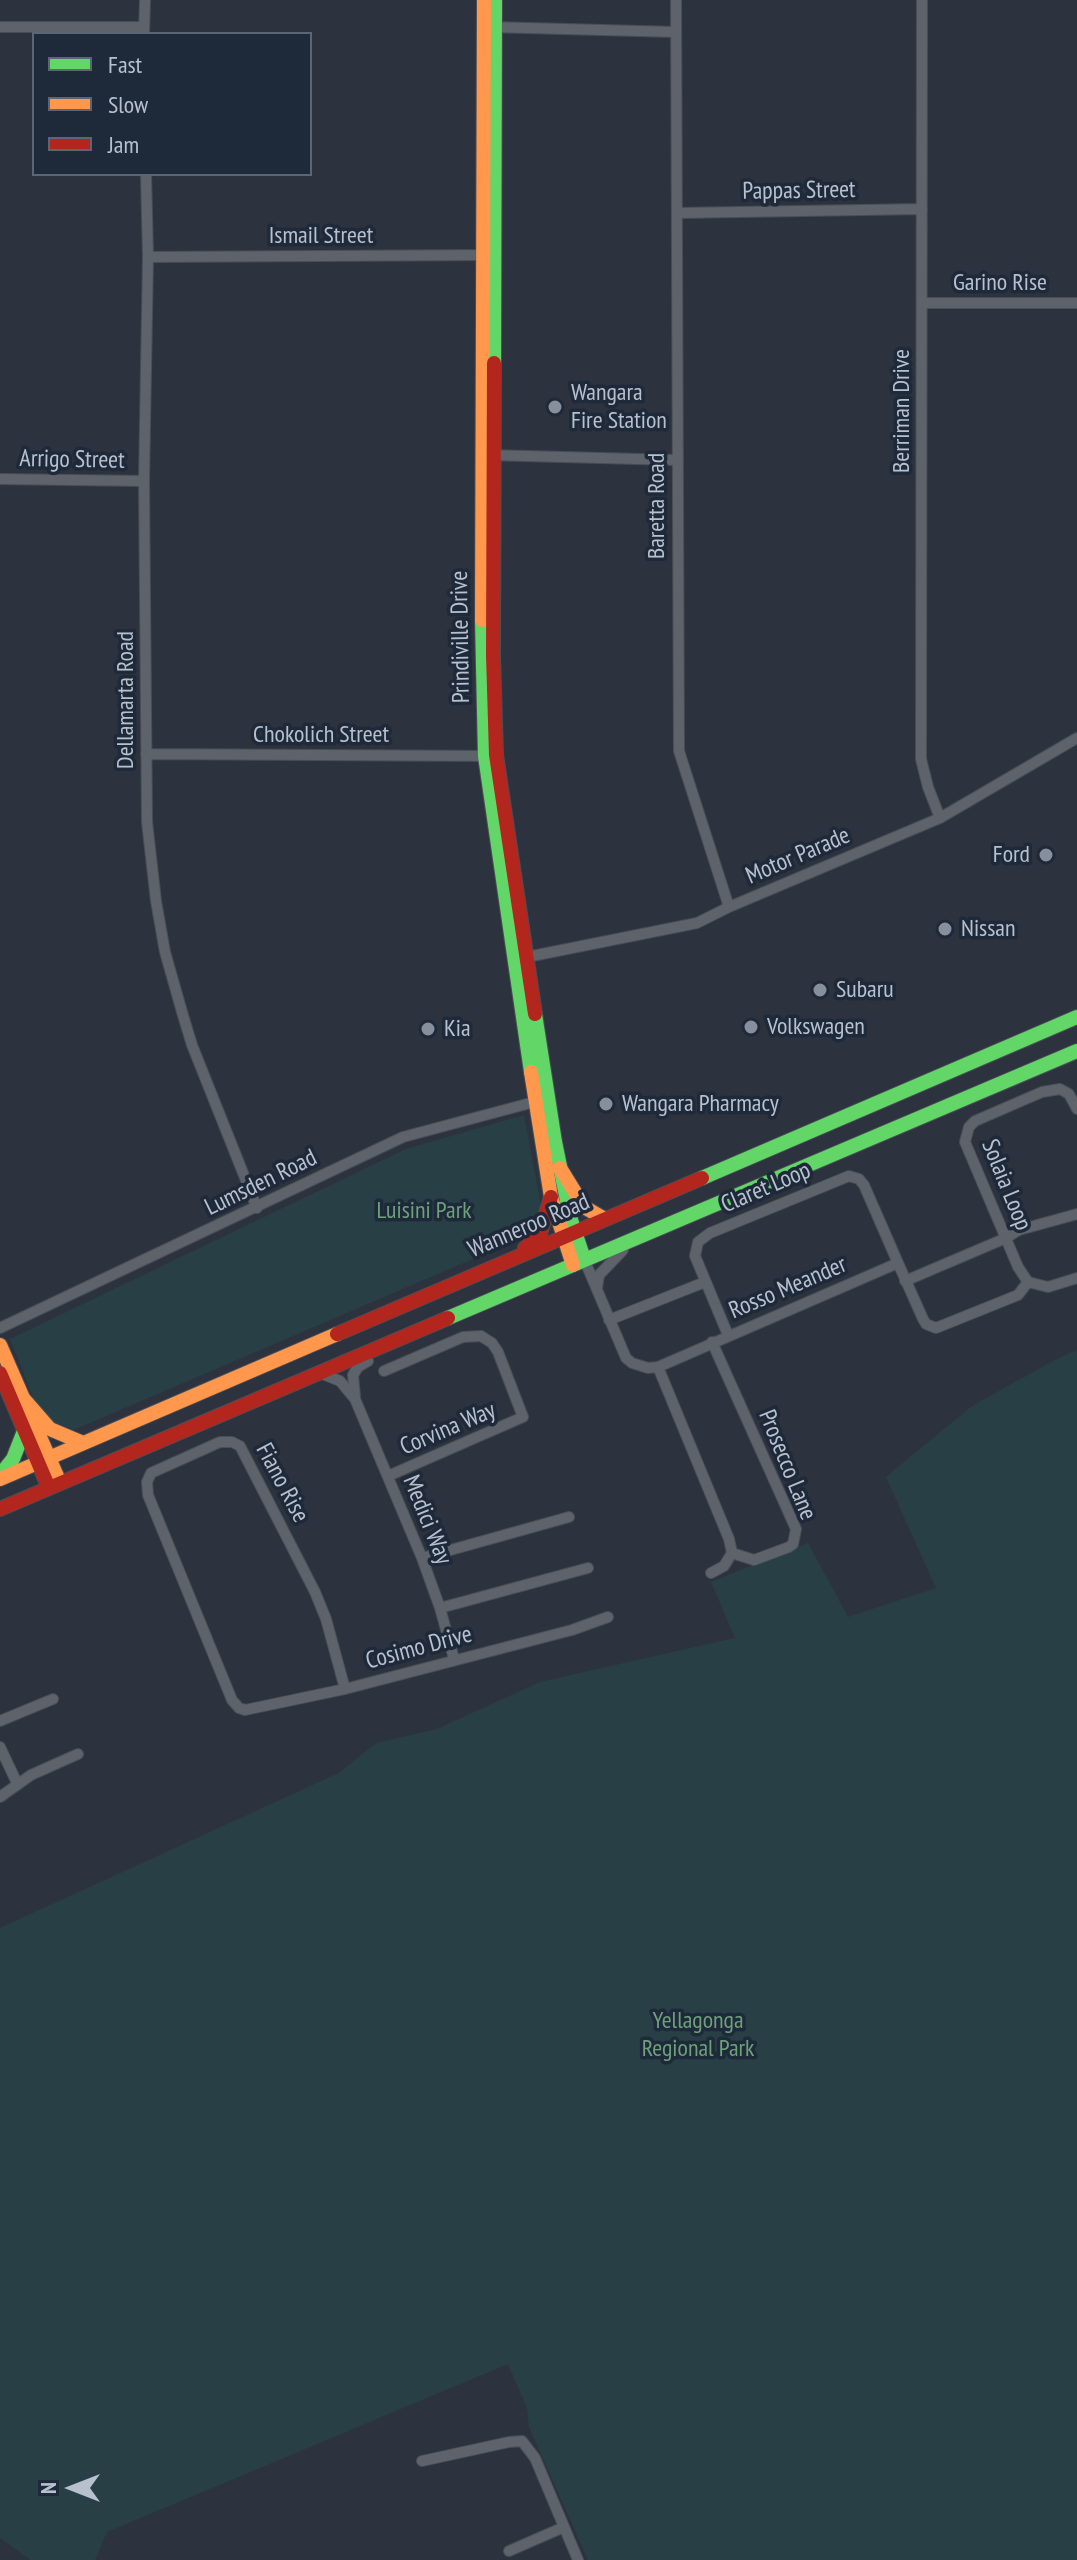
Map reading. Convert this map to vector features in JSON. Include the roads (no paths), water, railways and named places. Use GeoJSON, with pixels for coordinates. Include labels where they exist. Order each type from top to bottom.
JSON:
{"type":"FeatureCollection","features":[{"type":"Feature","properties":{"kind":"main road","name":"Prindiville Drive"},"geometry":{"type":"LineString","coordinates":[[484,0],[490,27]]}},
{"type":"Feature","properties":{"kind":"main road","name":"Prindiville Drive"},"geometry":{"type":"LineString","coordinates":[[495,0],[490,27],[488,455],[493,655],[490,756],[542,1100],[551,1197],[579,1262]]}},
{"type":"Feature","properties":{"kind":"main road","name":"Wanneroo Road"},"geometry":{"type":"LineString","coordinates":[[0,1477],[1077,1017]]}},
{"type":"Feature","properties":{"kind":"main road"},"geometry":{"type":"LineString","coordinates":[[0,1509],[1077,1051]]}},
{"type":"Feature","properties":{"kind":"main road","name":"Prindiville Drive"},"geometry":{"type":"LineString","coordinates":[[542,1100],[560,1168],[568,1233]]}},
{"type":"Feature","properties":{"kind":"main road"},"geometry":{"type":"LineString","coordinates":[[560,1168],[584,1207],[603,1218]]}},
{"type":"Feature","properties":{"kind":"main road"},"geometry":{"type":"LineString","coordinates":[[513,1257],[540,1234],[551,1197]]}},
{"type":"Feature","properties":{"kind":"main road"},"geometry":{"type":"LineString","coordinates":[[0,1345],[54,1485]]}},
{"type":"Feature","properties":{"kind":"main road"},"geometry":{"type":"LineString","coordinates":[[0,1373],[24,1431],[43,1460]]}},
{"type":"Feature","properties":{"kind":"main road"},"geometry":{"type":"LineString","coordinates":[[23,1398],[50,1429],[83,1443]]}},
{"type":"Feature","properties":{"kind":"main road"},"geometry":{"type":"LineString","coordinates":[[0,1477],[13,1459],[24,1431]]}},
{"type":"Feature","properties":{"kind":"street"},"geometry":{"type":"LineString","coordinates":[[0,27],[144,30],[145,0]]}},
{"type":"Feature","properties":{"kind":"street","name":"Baretta Road"},"geometry":{"type":"LineString","coordinates":[[676,0],[679,751],[729,907]]}},
{"type":"Feature","properties":{"kind":"street","name":"Berriman Drive"},"geometry":{"type":"LineString","coordinates":[[922,0],[921,759],[940,818]]}},
{"type":"Feature","properties":{"kind":"street"},"geometry":{"type":"LineString","coordinates":[[490,27],[676,32]]}},
{"type":"Feature","properties":{"kind":"street","name":"Dellamarta Road"},"geometry":{"type":"LineString","coordinates":[[146,176],[148,257],[144,481],[147,822],[165,952],[192,1045],[257,1208]]}},
{"type":"Feature","properties":{"kind":"street","name":"Pappas Street"},"geometry":{"type":"LineString","coordinates":[[678,213],[922,209]]}},
{"type":"Feature","properties":{"kind":"street","name":"Ismail Street"},"geometry":{"type":"LineString","coordinates":[[148,257],[489,255]]}},
{"type":"Feature","properties":{"kind":"street","name":"Garino Rise"},"geometry":{"type":"LineString","coordinates":[[923,303],[1077,303]]}},
{"type":"Feature","properties":{"kind":"street"},"geometry":{"type":"LineString","coordinates":[[488,455],[676,460]]}},
{"type":"Feature","properties":{"kind":"street","name":"Arrigo Street"},"geometry":{"type":"LineString","coordinates":[[0,479],[144,481]]}},
{"type":"Feature","properties":{"kind":"street","name":"Motor Parade"},"geometry":{"type":"LineString","coordinates":[[520,959],[697,923],[940,818],[1077,738]]}},
{"type":"Feature","properties":{"kind":"street","name":"Chokolich Street"},"geometry":{"type":"LineString","coordinates":[[146,754],[490,756]]}},
{"type":"Feature","properties":{"kind":"street","name":"Solaia Loop"},"geometry":{"type":"LineString","coordinates":[[1028,1282],[1018,1267],[965,1142],[969,1127],[975,1121],[1052,1089],[1069,1094],[1077,1109]]}},
{"type":"Feature","properties":{"kind":"street","name":"Lumsden Road"},"geometry":{"type":"LineString","coordinates":[[0,1328],[403,1137],[542,1100]]}},
{"type":"Feature","properties":{"kind":"street","name":"Claret Loop"},"geometry":{"type":"LineString","coordinates":[[728,1335],[695,1256],[695,1248],[703,1237],[849,1176],[859,1179],[864,1185],[898,1263]]}},
{"type":"Feature","properties":{"kind":"street"},"geometry":{"type":"LineString","coordinates":[[905,1281],[1019,1230],[1077,1214]]}},
{"type":"Feature","properties":{"kind":"street"},"geometry":{"type":"LineString","coordinates":[[596,1290],[599,1275],[640,1235]]}},
{"type":"Feature","properties":{"kind":"street"},"geometry":{"type":"LineString","coordinates":[[579,1262],[596,1290],[626,1358],[640,1367],[658,1367],[729,1539],[732,1553],[724,1566],[711,1573]]}},
{"type":"Feature","properties":{"kind":"street"},"geometry":{"type":"LineString","coordinates":[[898,1263],[923,1319],[926,1324],[936,1328],[1018,1295],[1028,1282],[1048,1287],[1077,1278]]}},
{"type":"Feature","properties":{"kind":"street","name":"Rosso Meander"},"geometry":{"type":"LineString","coordinates":[[658,1367],[898,1263]]}},
{"type":"Feature","properties":{"kind":"street"},"geometry":{"type":"LineString","coordinates":[[609,1320],[705,1282]]}},
{"type":"Feature","properties":{"kind":"street","name":"Corvina Way"},"geometry":{"type":"LineString","coordinates":[[384,1371],[463,1337],[481,1336],[492,1343],[498,1352],[523,1417],[388,1476]]}},
{"type":"Feature","properties":{"kind":"street","name":"Prosecco Lane"},"geometry":{"type":"LineString","coordinates":[[712,1342],[796,1529],[793,1544],[766,1556],[751,1560],[732,1553]]}},
{"type":"Feature","properties":{"kind":"street"},"geometry":{"type":"LineString","coordinates":[[355,1399],[353,1375],[358,1367],[379,1356],[385,1346]]}},
{"type":"Feature","properties":{"kind":"street","name":"Medici Way"},"geometry":{"type":"LineString","coordinates":[[320,1373],[340,1381],[355,1399],[422,1558],[454,1659]]}},
{"type":"Feature","properties":{"kind":"street","name":"Fiano Rise"},"geometry":{"type":"LineString","coordinates":[[239,1708],[232,1700],[147,1490],[149,1476],[155,1470],[220,1442],[232,1442],[245,1451],[326,1619],[345,1689]]}},
{"type":"Feature","properties":{"kind":"street"},"geometry":{"type":"LineString","coordinates":[[422,1558],[569,1517]]}},
{"type":"Feature","properties":{"kind":"street"},"geometry":{"type":"LineString","coordinates":[[440,1608],[588,1568]]}},
{"type":"Feature","properties":{"kind":"street","name":"Cosimo Drive"},"geometry":{"type":"LineString","coordinates":[[239,1708],[245,1710],[345,1689],[572,1630],[608,1617]]}},
{"type":"Feature","properties":{"kind":"street"},"geometry":{"type":"LineString","coordinates":[[0,1721],[53,1699]]}},
{"type":"Feature","properties":{"kind":"street"},"geometry":{"type":"LineString","coordinates":[[0,1747],[17,1783]]}},
{"type":"Feature","properties":{"kind":"street"},"geometry":{"type":"LineString","coordinates":[[0,1797],[17,1783],[78,1754]]}},
{"type":"Feature","properties":{"kind":"street"},"geometry":{"type":"LineString","coordinates":[[422,2461],[522,2441],[535,2458],[578,2560]]}},
{"type":"Feature","properties":{"kind":"street"},"geometry":{"type":"LineString","coordinates":[[509,2551],[564,2527]]}},
{"type":"Feature","properties":{"kind":"place","name":"Wangara Fire Station"},"geometry":{"type":"Point","coordinates":[555,407]}},
{"type":"Feature","properties":{"kind":"place","name":"Ford"},"geometry":{"type":"Point","coordinates":[1046,855]}},
{"type":"Feature","properties":{"kind":"place","name":"Nissan"},"geometry":{"type":"Point","coordinates":[945,929]}},
{"type":"Feature","properties":{"kind":"place","name":"Subaru"},"geometry":{"type":"Point","coordinates":[820,990]}},
{"type":"Feature","properties":{"kind":"place","name":"Volkswagen"},"geometry":{"type":"Point","coordinates":[751,1027]}},
{"type":"Feature","properties":{"kind":"place","name":"Kia"},"geometry":{"type":"Point","coordinates":[428,1029]}},
{"type":"Feature","properties":{"kind":"place","name":"Wangara Pharmacy"},"geometry":{"type":"Point","coordinates":[606,1104]}},
{"type":"Feature","properties":{"kind":"park label","name":"Luisini Park"},"geometry":{"type":"Point","coordinates":[424,1211]}},
{"type":"Feature","properties":{"kind":"park label","name":"Yellagonga Regional Park"},"geometry":{"type":"Point","coordinates":[698,2035]}}]}
